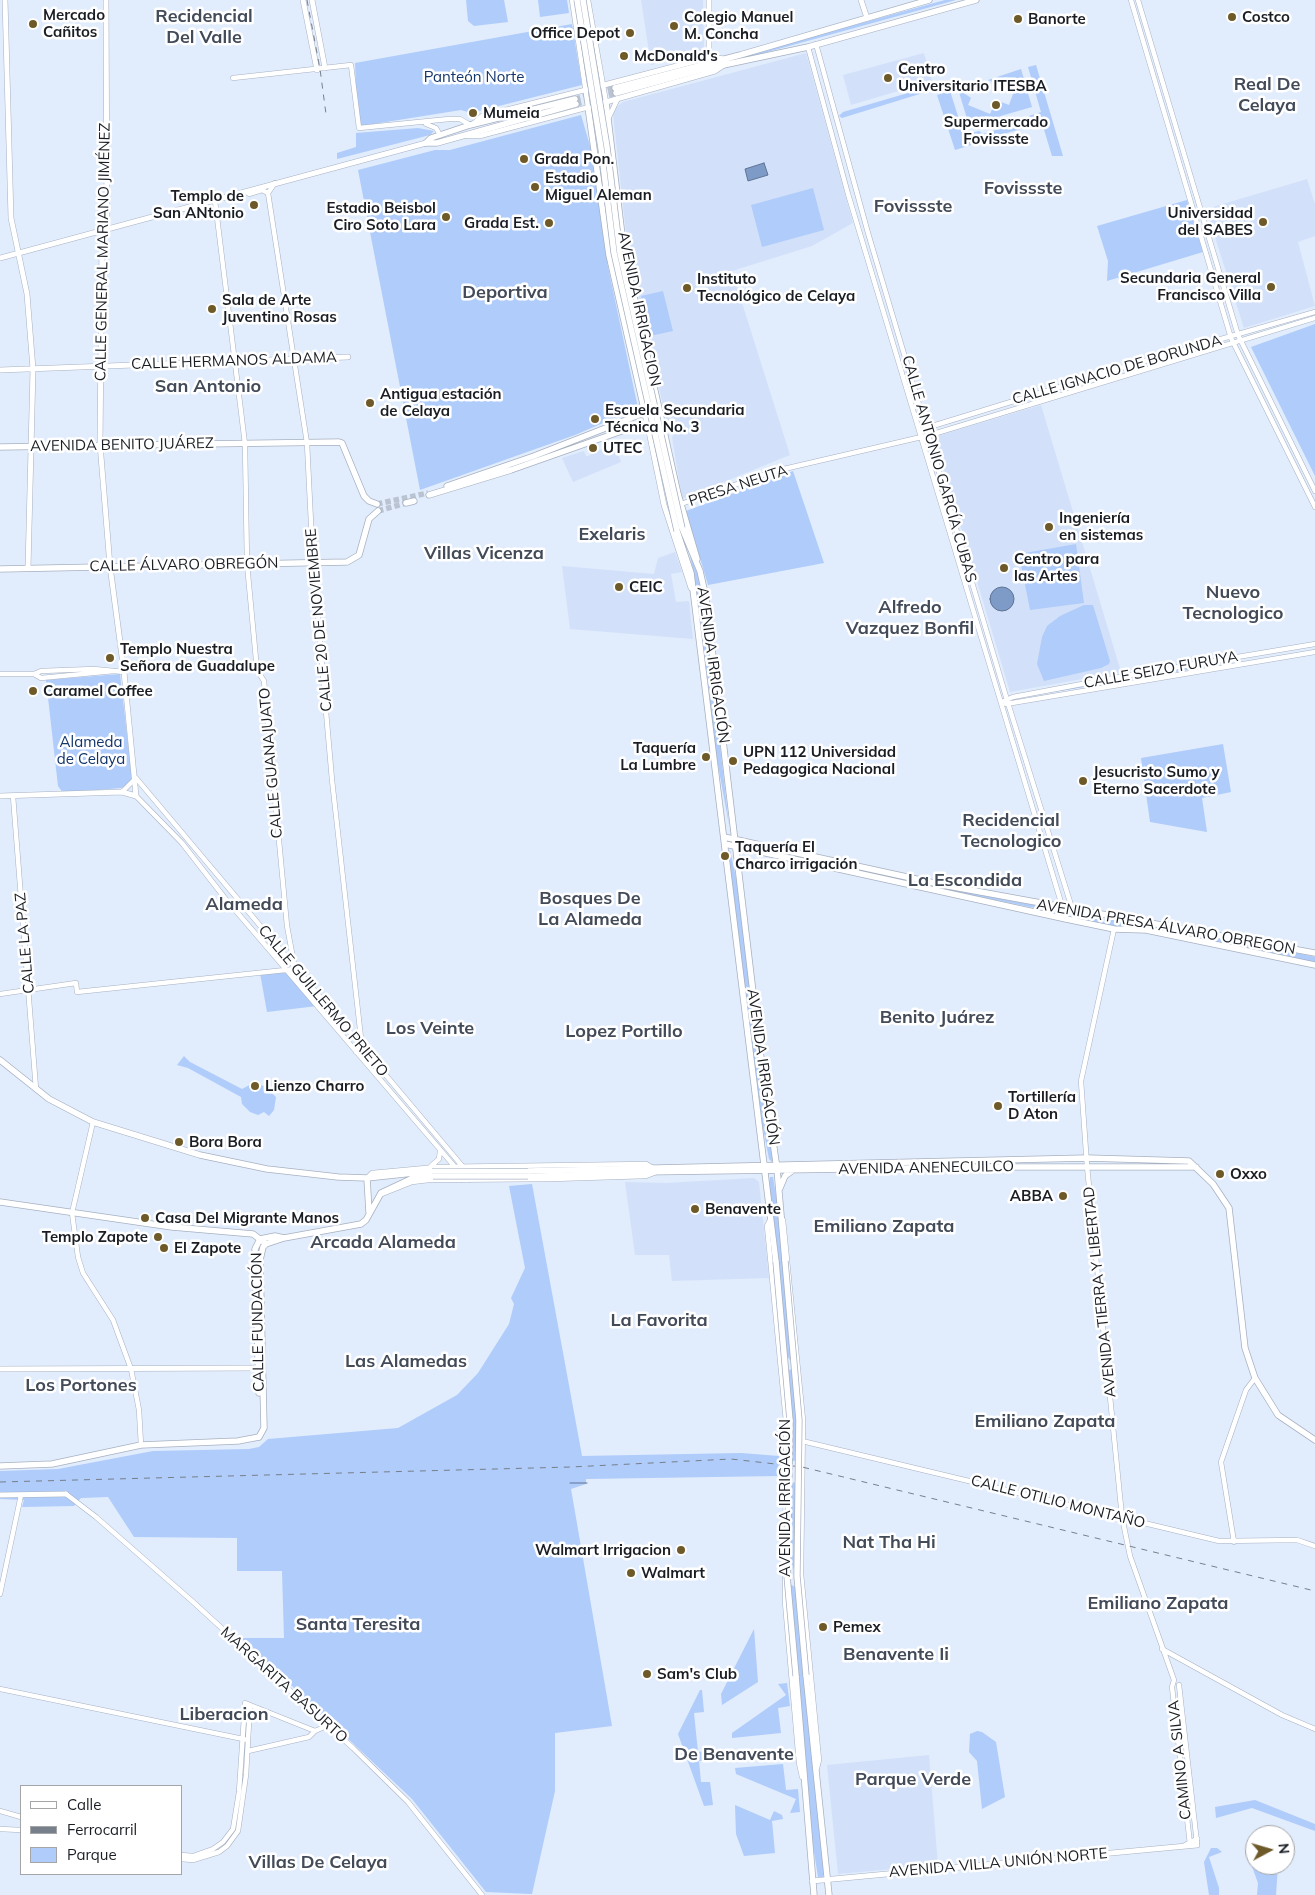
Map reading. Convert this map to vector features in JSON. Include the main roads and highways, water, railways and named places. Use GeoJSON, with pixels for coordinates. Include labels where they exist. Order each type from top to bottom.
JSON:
{"type":"FeatureCollection","features":[{"type":"Feature","properties":{"kind":"main road"},"geometry":{"type":"LineString","coordinates":[[6,0],[11,218],[17,254],[27,294],[33,369],[28,568]]}},
{"type":"Feature","properties":{"kind":"main road","name":"CALLE GENERAL MARIANO JIMÉNEZ"},"geometry":{"type":"LineString","coordinates":[[0,796],[122,792],[136,796],[136,778],[110,566],[100,444],[102,240],[107,230],[106,0]]}},
{"type":"Feature","properties":{"kind":"main road"},"geometry":{"type":"LineString","coordinates":[[303,0],[317,70]]}},
{"type":"Feature","properties":{"kind":"main road"},"geometry":{"type":"LineString","coordinates":[[312,0],[326,68]]}},
{"type":"Feature","properties":{"kind":"main road","name":"AVENIDA IRRIGACIÓN"},"geometry":{"type":"LineString","coordinates":[[577,0],[600,138],[614,253],[691,573],[695,603],[776,1262],[790,1421],[787,1576],[796,1676],[802,1777],[814,1895]]}},
{"type":"Feature","properties":{"kind":"main road","name":"AVENIDA IRRIGACIÓN"},"geometry":{"type":"LineString","coordinates":[[583,0],[607,146],[620,253],[680,530],[700,571],[706,598],[783,1220],[799,1420],[797,1576],[814,1759],[817,1769],[830,1895]]}},
{"type":"Feature","properties":{"kind":"main road"},"geometry":{"type":"LineString","coordinates":[[709,0],[710,58]]}},
{"type":"Feature","properties":{"kind":"main road"},"geometry":{"type":"LineString","coordinates":[[861,0],[867,18]]}},
{"type":"Feature","properties":{"kind":"main road"},"geometry":{"type":"LineString","coordinates":[[606,102],[616,93],[929,0]]}},
{"type":"Feature","properties":{"kind":"main road"},"geometry":{"type":"LineString","coordinates":[[585,90],[710,58],[726,61],[808,47],[976,0]]}},
{"type":"Feature","properties":{"kind":"main road"},"geometry":{"type":"LineString","coordinates":[[0,258],[215,202],[276,182],[426,143],[437,143],[575,102],[470,125],[440,135],[426,143]]}},
{"type":"Feature","properties":{"kind":"main road","name":"AVENIDA IRRIGACION"},"geometry":{"type":"LineString","coordinates":[[606,102],[624,252],[681,504],[700,571]]}},
{"type":"Feature","properties":{"kind":"main road","name":"AVENIDA IRRIGACION"},"geometry":{"type":"LineString","coordinates":[[588,107],[609,255],[644,413]]}},
{"type":"Feature","properties":{"kind":"main road"},"geometry":{"type":"LineString","coordinates":[[632,359],[640,353],[648,357]]}},
{"type":"Feature","properties":{"kind":"main road","name":"CALLE HERMANOS ALDAMA"},"geometry":{"type":"LineString","coordinates":[[0,370],[348,356]]}},
{"type":"Feature","properties":{"kind":"main road"},"geometry":{"type":"LineString","coordinates":[[662,417],[647,422],[511,470],[429,494],[644,413],[647,422],[664,505],[695,603]]}},
{"type":"Feature","properties":{"kind":"main road","name":"AVENIDA BENITO JUÁREZ"},"geometry":{"type":"LineString","coordinates":[[0,447],[100,444],[342,443],[364,496],[369,501],[377,504]]}},
{"type":"Feature","properties":{"kind":"main road"},"geometry":{"type":"LineString","coordinates":[[406,504],[414,501]]}},
{"type":"Feature","properties":{"kind":"main road","name":"CALLE ÁLVARO OBREGÓN"},"geometry":{"type":"LineString","coordinates":[[0,569],[347,562],[355,559],[362,549],[369,518],[378,511]]}},
{"type":"Feature","properties":{"kind":"main road","name":"AVENIDA PRESA ÁLVARO OBREGON"},"geometry":{"type":"LineString","coordinates":[[724,837],[924,882],[1315,953]]}},
{"type":"Feature","properties":{"kind":"main road","name":"AVENIDA PRESA ÁLVARO OBREGON"},"geometry":{"type":"LineString","coordinates":[[725,844],[1114,929],[1146,930],[1315,965]]}},
{"type":"Feature","properties":{"kind":"main road"},"geometry":{"type":"LineString","coordinates":[[738,861],[748,850]]}},
{"type":"Feature","properties":{"kind":"main road"},"geometry":{"type":"LineString","coordinates":[[0,1060],[36,1089],[93,1122],[172,1147],[228,1162],[267,1169],[367,1178],[431,1172]]}},
{"type":"Feature","properties":{"kind":"main road"},"geometry":{"type":"LineString","coordinates":[[763,1150],[751,1168],[761,1177],[766,1186]]}},
{"type":"Feature","properties":{"kind":"main road"},"geometry":{"type":"LineString","coordinates":[[774,1150],[782,1159],[793,1166],[785,1176],[779,1190]]}},
{"type":"Feature","properties":{"kind":"main road","name":"AVENIDA ANENECUILCO"},"geometry":{"type":"LineString","coordinates":[[431,1172],[528,1173],[1087,1158],[1189,1161],[1196,1167]]}},
{"type":"Feature","properties":{"kind":"main road","name":"AVENIDA ANENECUILCO"},"geometry":{"type":"LineString","coordinates":[[793,1166],[1196,1167]]}},
{"type":"Feature","properties":{"kind":"main road"},"geometry":{"type":"LineString","coordinates":[[1196,1167],[1213,1184],[1228,1208],[1245,1348],[1255,1378],[1278,1415],[1315,1440]]}},
{"type":"Feature","properties":{"kind":"main road"},"geometry":{"type":"LineString","coordinates":[[284,1238],[356,1225],[366,1220],[377,1197],[413,1178],[431,1172]]}},
{"type":"Feature","properties":{"kind":"main road"},"geometry":{"type":"LineString","coordinates":[[367,1178],[369,1214]]}},
{"type":"Feature","properties":{"kind":"main road"},"geometry":{"type":"LineString","coordinates":[[0,1202],[172,1227],[253,1234],[266,1244]]}},
{"type":"Feature","properties":{"kind":"main road","name":"CALLE FUNDACIÓN"},"geometry":{"type":"LineString","coordinates":[[259,1438],[264,1428],[261,1363],[256,1333],[255,1249],[260,1239],[275,1236],[284,1238]]}},
{"type":"Feature","properties":{"kind":"main road","name":"CALLE FUNDACIÓN"},"geometry":{"type":"LineString","coordinates":[[259,1438],[261,1251],[266,1244],[284,1238]]}},
{"type":"Feature","properties":{"kind":"main road"},"geometry":{"type":"LineString","coordinates":[[0,1369],[131,1369],[261,1363]]}},
{"type":"Feature","properties":{"kind":"main road"},"geometry":{"type":"LineString","coordinates":[[0,1466],[52,1464],[140,1445],[238,1441],[259,1438]]}},
{"type":"Feature","properties":{"kind":"main road"},"geometry":{"type":"LineString","coordinates":[[0,1495],[66,1494]]}},
{"type":"Feature","properties":{"kind":"main road","name":"AVENIDA VILLA UNIÓN NORTE"},"geometry":{"type":"LineString","coordinates":[[812,1881],[1184,1846],[1197,1842]]}},
{"type":"Feature","properties":{"kind":"waterway"},"geometry":{"type":"LineString","coordinates":[[570,1483],[587,1483]]}},
{"type":"Feature","properties":{"kind":"tunnel"},"geometry":{"type":"LineString","coordinates":[[575,99],[615,88]]}},
{"type":"Feature","properties":{"kind":"tunnel"},"geometry":{"type":"LineString","coordinates":[[576,104],[616,93]]}},
{"type":"Feature","properties":{"kind":"tunnel"},"geometry":{"type":"LineString","coordinates":[[377,504],[428,493]]}},
{"type":"Feature","properties":{"kind":"tunnel"},"geometry":{"type":"LineString","coordinates":[[378,511],[406,503]]}},
{"type":"Feature","properties":{"kind":"railway"},"geometry":{"type":"LineString","coordinates":[[307,0],[326,114]]}},
{"type":"Feature","properties":{"kind":"railway"},"geometry":{"type":"LineString","coordinates":[[0,1482],[571,1467],[731,1459],[802,1467],[1315,1591]]}},
{"type":"Feature","properties":{"kind":"place","name":"Costco"},"geometry":{"type":"Point","coordinates":[1232,17]}},
{"type":"Feature","properties":{"kind":"place","name":"Banorte"},"geometry":{"type":"Point","coordinates":[1018,19]}},
{"type":"Feature","properties":{"kind":"place","name":"Mercado Cañitos"},"geometry":{"type":"Point","coordinates":[33,24]}},
{"type":"Feature","properties":{"kind":"place","name":"Colegio Manuel M. Concha"},"geometry":{"type":"Point","coordinates":[674,26]}},
{"type":"Feature","properties":{"kind":"place","name":"Office Depot"},"geometry":{"type":"Point","coordinates":[630,33]}},
{"type":"Feature","properties":{"kind":"place","name":"McDonald's"},"geometry":{"type":"Point","coordinates":[624,56]}},
{"type":"Feature","properties":{"kind":"place","name":"Centro Universitario ITESBA"},"geometry":{"type":"Point","coordinates":[888,78]}},
{"type":"Feature","properties":{"kind":"place","name":"Supermercado Fovissste"},"geometry":{"type":"Point","coordinates":[996,105]}},
{"type":"Feature","properties":{"kind":"place","name":"Mumeia"},"geometry":{"type":"Point","coordinates":[473,113]}},
{"type":"Feature","properties":{"kind":"place","name":"Grada Pon."},"geometry":{"type":"Point","coordinates":[524,159]}},
{"type":"Feature","properties":{"kind":"place","name":"Estadio Miguel Aleman"},"geometry":{"type":"Point","coordinates":[535,187]}},
{"type":"Feature","properties":{"kind":"place","name":"Templo de San ANtonio"},"geometry":{"type":"Point","coordinates":[254,205]}},
{"type":"Feature","properties":{"kind":"place","name":"Estadio Beisbol Ciro Soto Lara"},"geometry":{"type":"Point","coordinates":[446,217]}},
{"type":"Feature","properties":{"kind":"place","name":"Universidad del SABES"},"geometry":{"type":"Point","coordinates":[1263,222]}},
{"type":"Feature","properties":{"kind":"place","name":"Grada Est."},"geometry":{"type":"Point","coordinates":[549,223]}},
{"type":"Feature","properties":{"kind":"place","name":"Secundaria General Francisco Villa"},"geometry":{"type":"Point","coordinates":[1271,287]}},
{"type":"Feature","properties":{"kind":"place","name":"Instituto Tecnológico de Celaya"},"geometry":{"type":"Point","coordinates":[687,288]}},
{"type":"Feature","properties":{"kind":"place","name":"Sala de Arte Juventino Rosas"},"geometry":{"type":"Point","coordinates":[212,309]}},
{"type":"Feature","properties":{"kind":"place","name":"Antigua estación de Celaya"},"geometry":{"type":"Point","coordinates":[370,403]}},
{"type":"Feature","properties":{"kind":"place","name":"Escuela Secundaria Técnica No. 3"},"geometry":{"type":"Point","coordinates":[595,419]}},
{"type":"Feature","properties":{"kind":"place","name":"UTEC"},"geometry":{"type":"Point","coordinates":[593,448]}},
{"type":"Feature","properties":{"kind":"place","name":"Ingeniería en sistemas"},"geometry":{"type":"Point","coordinates":[1049,527]}},
{"type":"Feature","properties":{"kind":"place","name":"Centro para las Artes"},"geometry":{"type":"Point","coordinates":[1004,568]}},
{"type":"Feature","properties":{"kind":"place","name":"CEIC"},"geometry":{"type":"Point","coordinates":[619,587]}},
{"type":"Feature","properties":{"kind":"place","name":"Templo Nuestra Señora de Guadalupe"},"geometry":{"type":"Point","coordinates":[110,658]}},
{"type":"Feature","properties":{"kind":"place","name":"Caramel Coffee"},"geometry":{"type":"Point","coordinates":[33,691]}},
{"type":"Feature","properties":{"kind":"place","name":"Taquería La Lumbre"},"geometry":{"type":"Point","coordinates":[706,757]}},
{"type":"Feature","properties":{"kind":"place","name":"UPN 112 Universidad Pedagogica Nacional"},"geometry":{"type":"Point","coordinates":[733,761]}},
{"type":"Feature","properties":{"kind":"place","name":"Jesucristo Sumo y Eterno Sacerdote"},"geometry":{"type":"Point","coordinates":[1083,781]}},
{"type":"Feature","properties":{"kind":"place","name":"Taquería El Charco irrigación"},"geometry":{"type":"Point","coordinates":[725,856]}},
{"type":"Feature","properties":{"kind":"place","name":"Lienzo Charro"},"geometry":{"type":"Point","coordinates":[255,1086]}},
{"type":"Feature","properties":{"kind":"place","name":"Tortillería D Aton"},"geometry":{"type":"Point","coordinates":[998,1106]}},
{"type":"Feature","properties":{"kind":"place","name":"Bora Bora"},"geometry":{"type":"Point","coordinates":[179,1142]}},
{"type":"Feature","properties":{"kind":"place","name":"Oxxo"},"geometry":{"type":"Point","coordinates":[1220,1174]}},
{"type":"Feature","properties":{"kind":"place","name":"ABBA"},"geometry":{"type":"Point","coordinates":[1063,1196]}},
{"type":"Feature","properties":{"kind":"place","name":"Benavente"},"geometry":{"type":"Point","coordinates":[695,1209]}},
{"type":"Feature","properties":{"kind":"place","name":"Casa Del Migrante Manos"},"geometry":{"type":"Point","coordinates":[145,1218]}},
{"type":"Feature","properties":{"kind":"place","name":"Templo Zapote"},"geometry":{"type":"Point","coordinates":[158,1237]}},
{"type":"Feature","properties":{"kind":"place","name":"El Zapote"},"geometry":{"type":"Point","coordinates":[164,1248]}},
{"type":"Feature","properties":{"kind":"place","name":"Walmart Irrigacion"},"geometry":{"type":"Point","coordinates":[681,1550]}},
{"type":"Feature","properties":{"kind":"place","name":"Walmart"},"geometry":{"type":"Point","coordinates":[631,1573]}},
{"type":"Feature","properties":{"kind":"place","name":"Pemex"},"geometry":{"type":"Point","coordinates":[823,1627]}},
{"type":"Feature","properties":{"kind":"place","name":"Sam's Club"},"geometry":{"type":"Point","coordinates":[647,1674]}},
{"type":"Feature","properties":{"kind":"district","name":"Recidencial Del Valle"},"geometry":{"type":"Point","coordinates":[204,27]}},
{"type":"Feature","properties":{"kind":"district","name":"Real De Celaya"},"geometry":{"type":"Point","coordinates":[1267,95]}},
{"type":"Feature","properties":{"kind":"district","name":"Fovissste"},"geometry":{"type":"Point","coordinates":[1023,189]}},
{"type":"Feature","properties":{"kind":"district","name":"Fovissste"},"geometry":{"type":"Point","coordinates":[913,207]}},
{"type":"Feature","properties":{"kind":"district","name":"Deportiva"},"geometry":{"type":"Point","coordinates":[505,293]}},
{"type":"Feature","properties":{"kind":"district","name":"San Antonio"},"geometry":{"type":"Point","coordinates":[208,387]}},
{"type":"Feature","properties":{"kind":"district","name":"Exelaris"},"geometry":{"type":"Point","coordinates":[612,535]}},
{"type":"Feature","properties":{"kind":"district","name":"Villas Vicenza"},"geometry":{"type":"Point","coordinates":[484,554]}},
{"type":"Feature","properties":{"kind":"district","name":"Nuevo Tecnologico"},"geometry":{"type":"Point","coordinates":[1233,603]}},
{"type":"Feature","properties":{"kind":"district","name":"Alfredo Vazquez Bonfil"},"geometry":{"type":"Point","coordinates":[910,618]}},
{"type":"Feature","properties":{"kind":"district","name":"Recidencial Tecnologico"},"geometry":{"type":"Point","coordinates":[1011,831]}},
{"type":"Feature","properties":{"kind":"district","name":"La Escondida"},"geometry":{"type":"Point","coordinates":[965,881]}},
{"type":"Feature","properties":{"kind":"district","name":"Alameda"},"geometry":{"type":"Point","coordinates":[244,905]}},
{"type":"Feature","properties":{"kind":"district","name":"Bosques De La Alameda"},"geometry":{"type":"Point","coordinates":[590,910]}},
{"type":"Feature","properties":{"kind":"district","name":"Benito Juárez"},"geometry":{"type":"Point","coordinates":[937,1018]}},
{"type":"Feature","properties":{"kind":"district","name":"Los Veinte"},"geometry":{"type":"Point","coordinates":[430,1029]}},
{"type":"Feature","properties":{"kind":"district","name":"Lopez Portillo"},"geometry":{"type":"Point","coordinates":[624,1032]}},
{"type":"Feature","properties":{"kind":"district","name":"Emiliano Zapata"},"geometry":{"type":"Point","coordinates":[884,1227]}},
{"type":"Feature","properties":{"kind":"district","name":"Arcada Alameda"},"geometry":{"type":"Point","coordinates":[383,1243]}},
{"type":"Feature","properties":{"kind":"district","name":"La Favorita"},"geometry":{"type":"Point","coordinates":[659,1321]}},
{"type":"Feature","properties":{"kind":"district","name":"Las Alamedas"},"geometry":{"type":"Point","coordinates":[406,1362]}},
{"type":"Feature","properties":{"kind":"district","name":"Los Portones"},"geometry":{"type":"Point","coordinates":[81,1386]}},
{"type":"Feature","properties":{"kind":"district","name":"Emiliano Zapata"},"geometry":{"type":"Point","coordinates":[1045,1422]}},
{"type":"Feature","properties":{"kind":"district","name":"Nat Tha Hi"},"geometry":{"type":"Point","coordinates":[889,1543]}},
{"type":"Feature","properties":{"kind":"district","name":"Emiliano Zapata"},"geometry":{"type":"Point","coordinates":[1158,1604]}},
{"type":"Feature","properties":{"kind":"district","name":"Santa Teresita"},"geometry":{"type":"Point","coordinates":[358,1625]}},
{"type":"Feature","properties":{"kind":"district","name":"Benavente Ii"},"geometry":{"type":"Point","coordinates":[896,1655]}},
{"type":"Feature","properties":{"kind":"district","name":"Liberacion"},"geometry":{"type":"Point","coordinates":[224,1715]}},
{"type":"Feature","properties":{"kind":"district","name":"De Benavente"},"geometry":{"type":"Point","coordinates":[734,1755]}},
{"type":"Feature","properties":{"kind":"district","name":"Parque Verde"},"geometry":{"type":"Point","coordinates":[913,1780]}},
{"type":"Feature","properties":{"kind":"district","name":"Villas De Celaya"},"geometry":{"type":"Point","coordinates":[318,1863]}},
{"type":"Feature","properties":{"kind":"park label","name":"Panteón Norte"},"geometry":{"type":"Point","coordinates":[474,77]}},
{"type":"Feature","properties":{"kind":"park label","name":"Alameda de Celaya"},"geometry":{"type":"Point","coordinates":[91,750]}}]}
